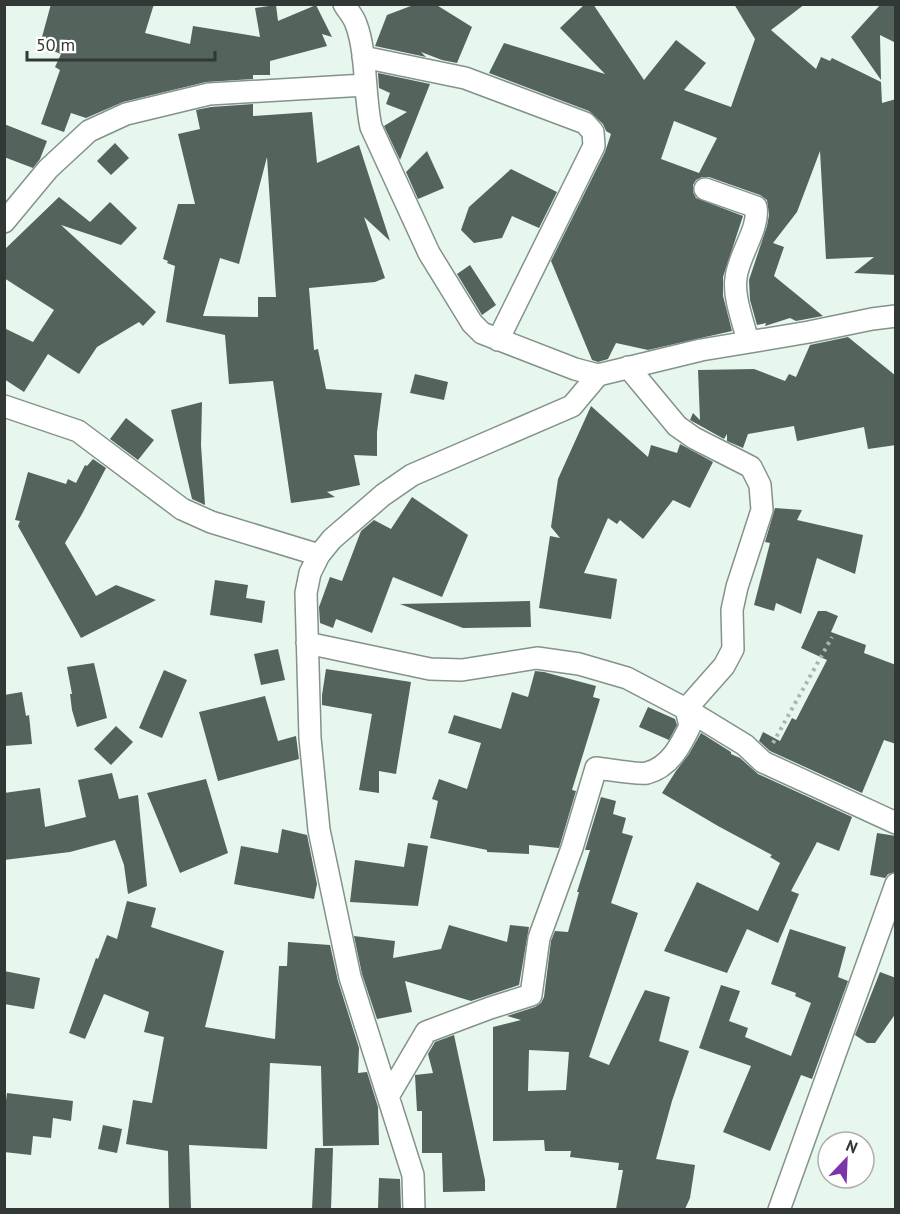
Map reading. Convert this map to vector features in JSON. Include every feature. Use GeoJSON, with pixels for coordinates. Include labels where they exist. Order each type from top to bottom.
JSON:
{"type":"FeatureCollection","features":[{"type":"Feature","properties":{"kind":"street"},"geometry":{"type":"LineString","coordinates":[[344,4],[357,25],[371,127],[429,253],[472,323],[482,333],[575,369],[598,375],[701,350],[896,316]]}},
{"type":"Feature","properties":{"kind":"street"},"geometry":{"type":"LineString","coordinates":[[363,57],[465,78],[585,123],[593,132],[594,146],[498,340]]}},
{"type":"Feature","properties":{"kind":"street"},"geometry":{"type":"LineString","coordinates":[[4,222],[48,169],[89,131],[126,114],[209,94],[365,85]]}},
{"type":"Feature","properties":{"kind":"street"},"geometry":{"type":"LineString","coordinates":[[705,189],[756,207],[756,221],[736,279],[748,342]]}},
{"type":"Feature","properties":{"kind":"street"},"geometry":{"type":"LineString","coordinates":[[628,367],[677,426],[694,438],[751,468],[760,485],[762,510],[732,609],[733,650],[724,666],[686,709]]}},
{"type":"Feature","properties":{"kind":"street"},"geometry":{"type":"LineString","coordinates":[[414,1209],[413,1175],[350,977],[319,830],[310,738],[306,593],[310,573],[319,555],[332,539],[383,495],[412,475],[572,406],[598,375]]}},
{"type":"Feature","properties":{"kind":"street"},"geometry":{"type":"LineString","coordinates":[[4,406],[78,431],[182,508],[211,522],[319,555]]}},
{"type":"Feature","properties":{"kind":"street"},"geometry":{"type":"LineString","coordinates":[[307,643],[430,669],[462,670],[537,658],[579,664],[627,678],[686,709],[745,745],[763,762],[896,823]]}},
{"type":"Feature","properties":{"kind":"street"},"geometry":{"type":"LineString","coordinates":[[389,1095],[426,1032],[490,1008],[531,996],[539,938],[572,848],[596,768],[647,773],[667,762],[679,749],[690,726],[686,709]]}},
{"type":"Feature","properties":{"kind":"street"},"geometry":{"type":"LineString","coordinates":[[779,1209],[896,884]]}},
{"type":"Feature","properties":{"kind":"path"},"geometry":{"type":"LineString","coordinates":[[763,762],[832,637]]}},
{"type":"Feature","properties":{"kind":"building"},"geometry":{"type":"Polygon","coordinates":[[[51,4],[154,4],[145,33],[190,44],[193,26],[260,37],[255,8],[276,5],[278,21],[316,5],[332,37],[322,34],[327,46],[270,61],[270,75],[253,75],[253,79],[206,82],[123,102],[86,118],[71,113],[64,132],[41,124],[60,70],[55,67],[61,54],[51,50],[55,41],[42,37],[51,4]]]}},
{"type":"Feature","properties":{"kind":"building"},"geometry":{"type":"Polygon","coordinates":[[[416,4],[435,4],[472,27],[457,63],[421,52],[426,57],[375,46],[387,15],[416,4]]]}},
{"type":"Feature","properties":{"kind":"building"},"geometry":{"type":"Polygon","coordinates":[[[585,4],[593,4],[644,80],[676,40],[706,63],[684,90],[731,107],[755,39],[734,4],[805,4],[771,30],[816,69],[821,57],[830,61],[832,58],[881,82],[882,103],[896,99],[896,275],[854,273],[874,257],[826,259],[820,151],[797,212],[773,243],[784,247],[774,276],[823,316],[796,321],[790,318],[765,326],[766,323],[757,325],[750,300],[749,280],[767,226],[769,215],[767,200],[760,195],[709,177],[702,177],[693,185],[696,198],[743,216],[723,277],[723,296],[732,331],[648,350],[616,343],[608,359],[598,362],[592,360],[551,261],[605,152],[611,134],[589,111],[489,73],[504,43],[605,74],[560,28],[585,4]],[[674,121],[661,159],[699,173],[717,138],[674,121]]]}},
{"type":"Feature","properties":{"kind":"building"},"geometry":{"type":"Polygon","coordinates":[[[881,4],[896,4],[896,43],[880,35],[881,80],[851,37],[881,4]]]}},
{"type":"Feature","properties":{"kind":"building"},"geometry":{"type":"Polygon","coordinates":[[[378,73],[430,84],[400,160],[384,126],[407,112],[386,104],[390,93],[379,88],[378,73]]]}},
{"type":"Feature","properties":{"kind":"building"},"geometry":{"type":"Polygon","coordinates":[[[253,104],[253,116],[312,112],[317,163],[359,145],[390,241],[364,217],[385,278],[375,282],[309,288],[314,350],[318,349],[326,389],[382,393],[377,432],[377,456],[354,455],[360,485],[327,492],[335,497],[291,503],[273,381],[229,384],[225,335],[166,322],[175,266],[163,259],[178,204],[195,204],[178,134],[200,129],[196,110],[253,104]],[[267,157],[239,264],[220,258],[203,316],[258,317],[258,297],[276,297],[267,157]]]}},
{"type":"Feature","properties":{"kind":"building"},"geometry":{"type":"Polygon","coordinates":[[[4,124],[47,141],[40,159],[33,168],[4,157],[4,124]]]}},
{"type":"Feature","properties":{"kind":"building"},"geometry":{"type":"Polygon","coordinates":[[[115,143],[129,158],[111,175],[97,161],[115,143]]]}},
{"type":"Feature","properties":{"kind":"building"},"geometry":{"type":"Polygon","coordinates":[[[427,151],[444,188],[418,199],[406,172],[427,151]]]}},
{"type":"Feature","properties":{"kind":"building"},"geometry":{"type":"Polygon","coordinates":[[[511,169],[557,192],[539,228],[512,216],[502,238],[474,243],[461,230],[469,207],[511,169]]]}},
{"type":"Feature","properties":{"kind":"building"},"geometry":{"type":"Polygon","coordinates":[[[59,197],[90,222],[110,202],[137,228],[121,245],[61,225],[156,312],[143,326],[139,322],[97,347],[79,374],[48,354],[24,392],[4,379],[4,328],[33,342],[54,310],[4,278],[4,250],[59,197]]]}},
{"type":"Feature","properties":{"kind":"building"},"geometry":{"type":"Polygon","coordinates":[[[470,265],[496,305],[482,315],[457,274],[470,265]]]}},
{"type":"Feature","properties":{"kind":"building"},"geometry":{"type":"Polygon","coordinates":[[[848,337],[896,376],[896,445],[868,449],[864,427],[797,441],[794,426],[748,434],[743,448],[727,441],[727,434],[724,439],[690,420],[693,413],[700,420],[698,370],[754,369],[785,381],[789,374],[796,377],[810,345],[848,337]]]}},
{"type":"Feature","properties":{"kind":"building"},"geometry":{"type":"Polygon","coordinates":[[[415,374],[448,382],[444,400],[410,393],[415,374]]]}},
{"type":"Feature","properties":{"kind":"building"},"geometry":{"type":"Polygon","coordinates":[[[202,402],[201,445],[205,505],[192,499],[171,410],[202,402]]]}},
{"type":"Feature","properties":{"kind":"building"},"geometry":{"type":"Polygon","coordinates":[[[591,406],[648,457],[651,445],[677,453],[680,444],[713,462],[690,508],[673,500],[643,539],[620,520],[617,524],[608,518],[584,573],[617,579],[611,619],[539,608],[550,536],[560,538],[551,527],[558,479],[591,406]]]}},
{"type":"Feature","properties":{"kind":"building"},"geometry":{"type":"Polygon","coordinates":[[[126,418],[154,440],[138,460],[110,439],[126,418]]]}},
{"type":"Feature","properties":{"kind":"building"},"geometry":{"type":"Polygon","coordinates":[[[93,459],[106,468],[65,543],[96,596],[116,585],[156,600],[81,638],[18,526],[20,521],[15,520],[28,472],[66,484],[68,479],[76,483],[85,465],[87,466],[93,459]]]}},
{"type":"Feature","properties":{"kind":"building"},"geometry":{"type":"Polygon","coordinates":[[[412,497],[468,535],[442,597],[393,577],[372,633],[336,619],[333,628],[320,623],[319,607],[330,577],[342,581],[361,531],[374,520],[391,529],[412,497]]]}},
{"type":"Feature","properties":{"kind":"building"},"geometry":{"type":"Polygon","coordinates":[[[775,508],[802,510],[797,520],[863,535],[855,574],[817,558],[801,614],[776,603],[774,611],[754,605],[770,543],[765,542],[775,508]]]}},
{"type":"Feature","properties":{"kind":"building"},"geometry":{"type":"Polygon","coordinates":[[[215,580],[248,585],[246,598],[265,601],[262,623],[210,615],[215,580]]]}},
{"type":"Feature","properties":{"kind":"building"},"geometry":{"type":"Polygon","coordinates":[[[530,601],[531,627],[463,628],[400,604],[530,601]]]}},
{"type":"Feature","properties":{"kind":"building"},"geometry":{"type":"Polygon","coordinates":[[[818,611],[826,611],[838,616],[831,632],[866,645],[864,653],[896,665],[896,744],[884,740],[862,793],[770,751],[759,741],[763,732],[780,741],[792,718],[796,720],[827,660],[801,648],[818,611]]]}},
{"type":"Feature","properties":{"kind":"building"},"geometry":{"type":"Polygon","coordinates":[[[278,649],[285,680],[261,685],[254,654],[278,649]]]}},
{"type":"Feature","properties":{"kind":"building"},"geometry":{"type":"Polygon","coordinates":[[[94,663],[107,718],[77,727],[72,710],[70,694],[72,694],[67,667],[94,663]]]}},
{"type":"Feature","properties":{"kind":"building"},"geometry":{"type":"Polygon","coordinates":[[[326,669],[411,682],[396,774],[379,771],[379,793],[359,790],[372,714],[322,705],[326,669]]]}},
{"type":"Feature","properties":{"kind":"building"},"geometry":{"type":"Polygon","coordinates":[[[164,670],[187,680],[162,738],[139,728],[164,670]]]}},
{"type":"Feature","properties":{"kind":"building"},"geometry":{"type":"Polygon","coordinates":[[[535,671],[596,686],[593,697],[600,699],[572,790],[576,791],[559,848],[529,845],[529,854],[487,852],[487,850],[430,838],[438,801],[432,799],[439,779],[467,789],[481,743],[448,733],[454,715],[501,729],[512,692],[528,697],[535,671]]]}},
{"type":"Feature","properties":{"kind":"building"},"geometry":{"type":"Polygon","coordinates":[[[22,692],[26,716],[29,715],[32,744],[4,746],[4,695],[22,692]]]}},
{"type":"Feature","properties":{"kind":"building"},"geometry":{"type":"Polygon","coordinates":[[[265,696],[278,741],[296,736],[299,759],[218,781],[199,712],[265,696]]]}},
{"type":"Feature","properties":{"kind":"building"},"geometry":{"type":"Polygon","coordinates":[[[648,707],[675,719],[677,725],[669,740],[639,727],[648,707]]]}},
{"type":"Feature","properties":{"kind":"building"},"geometry":{"type":"Polygon","coordinates":[[[116,726],[133,742],[111,765],[94,749],[116,726]]]}},
{"type":"Feature","properties":{"kind":"building"},"geometry":{"type":"Polygon","coordinates":[[[701,733],[740,758],[758,774],[852,817],[839,851],[817,842],[791,891],[799,894],[778,943],[747,929],[727,973],[664,951],[697,882],[758,911],[780,863],[770,857],[772,855],[662,793],[701,733]]]}},
{"type":"Feature","properties":{"kind":"building"},"geometry":{"type":"Polygon","coordinates":[[[112,773],[119,799],[138,795],[147,886],[128,894],[124,865],[115,840],[70,852],[4,860],[4,793],[40,788],[45,827],[86,817],[78,780],[112,773]]]}},
{"type":"Feature","properties":{"kind":"building"},"geometry":{"type":"Polygon","coordinates":[[[206,779],[228,853],[180,873],[147,793],[206,779]]]}},
{"type":"Feature","properties":{"kind":"building"},"geometry":{"type":"Polygon","coordinates":[[[601,797],[616,801],[613,814],[626,818],[622,833],[633,836],[611,903],[638,913],[589,1057],[609,1065],[645,990],[670,997],[659,1041],[689,1051],[656,1159],[695,1165],[690,1198],[685,1209],[616,1209],[623,1170],[618,1170],[619,1163],[570,1157],[571,1151],[545,1151],[544,1140],[493,1141],[493,1027],[521,1020],[507,1016],[541,1003],[544,997],[551,941],[555,931],[568,932],[590,850],[585,850],[601,797]],[[529,1050],[528,1091],[566,1090],[569,1052],[529,1050]]]}},
{"type":"Feature","properties":{"kind":"building"},"geometry":{"type":"Polygon","coordinates":[[[282,829],[307,835],[317,884],[314,899],[234,884],[241,846],[278,853],[282,829]]]}},
{"type":"Feature","properties":{"kind":"building"},"geometry":{"type":"Polygon","coordinates":[[[877,833],[896,836],[896,872],[888,874],[885,878],[870,875],[877,833]]]}},
{"type":"Feature","properties":{"kind":"building"},"geometry":{"type":"Polygon","coordinates":[[[408,843],[428,846],[418,906],[350,902],[355,860],[404,867],[408,843]]]}},
{"type":"Feature","properties":{"kind":"building"},"geometry":{"type":"Polygon","coordinates":[[[127,901],[156,908],[151,927],[224,951],[205,1027],[275,1039],[279,966],[287,966],[288,942],[330,945],[338,981],[359,1048],[358,1073],[367,1072],[378,1107],[379,1145],[323,1146],[321,1066],[270,1063],[267,1149],[189,1145],[191,1209],[169,1209],[168,1151],[126,1144],[133,1100],[152,1103],[164,1037],[144,1032],[149,1012],[104,994],[85,1039],[69,1033],[96,958],[98,959],[107,935],[117,939],[127,901]]]}},
{"type":"Feature","properties":{"kind":"building"},"geometry":{"type":"Polygon","coordinates":[[[449,925],[507,942],[510,925],[529,927],[519,985],[471,1001],[405,981],[412,1012],[377,1019],[362,974],[354,936],[395,941],[393,958],[441,949],[449,925]]]}},
{"type":"Feature","properties":{"kind":"building"},"geometry":{"type":"Polygon","coordinates":[[[790,929],[846,947],[838,977],[848,981],[812,1079],[801,1075],[770,1151],[723,1132],[751,1066],[699,1048],[721,985],[740,991],[729,1021],[748,1028],[745,1037],[791,1056],[811,1003],[795,996],[796,993],[771,984],[790,929]]]}},
{"type":"Feature","properties":{"kind":"building"},"geometry":{"type":"Polygon","coordinates":[[[4,971],[40,978],[34,1009],[4,1004],[4,971]]]}},
{"type":"Feature","properties":{"kind":"building"},"geometry":{"type":"Polygon","coordinates":[[[880,972],[896,978],[896,1013],[875,1043],[867,1043],[855,1035],[880,972]]]}},
{"type":"Feature","properties":{"kind":"building"},"geometry":{"type":"Polygon","coordinates":[[[454,1035],[485,1180],[485,1191],[443,1192],[442,1153],[422,1153],[422,1111],[417,1111],[415,1075],[433,1073],[428,1054],[435,1042],[454,1035]]]}},
{"type":"Feature","properties":{"kind":"building"},"geometry":{"type":"Polygon","coordinates":[[[7,1093],[73,1101],[71,1121],[53,1118],[51,1138],[33,1136],[31,1155],[4,1152],[4,1116],[7,1093]]]}},
{"type":"Feature","properties":{"kind":"building"},"geometry":{"type":"Polygon","coordinates":[[[103,1125],[122,1129],[117,1153],[98,1149],[103,1125]]]}},
{"type":"Feature","properties":{"kind":"building"},"geometry":{"type":"Polygon","coordinates":[[[315,1148],[333,1148],[331,1209],[312,1209],[315,1148]]]}},
{"type":"Feature","properties":{"kind":"building"},"geometry":{"type":"Polygon","coordinates":[[[379,1178],[400,1179],[401,1209],[378,1209],[379,1178]]]}}]}
